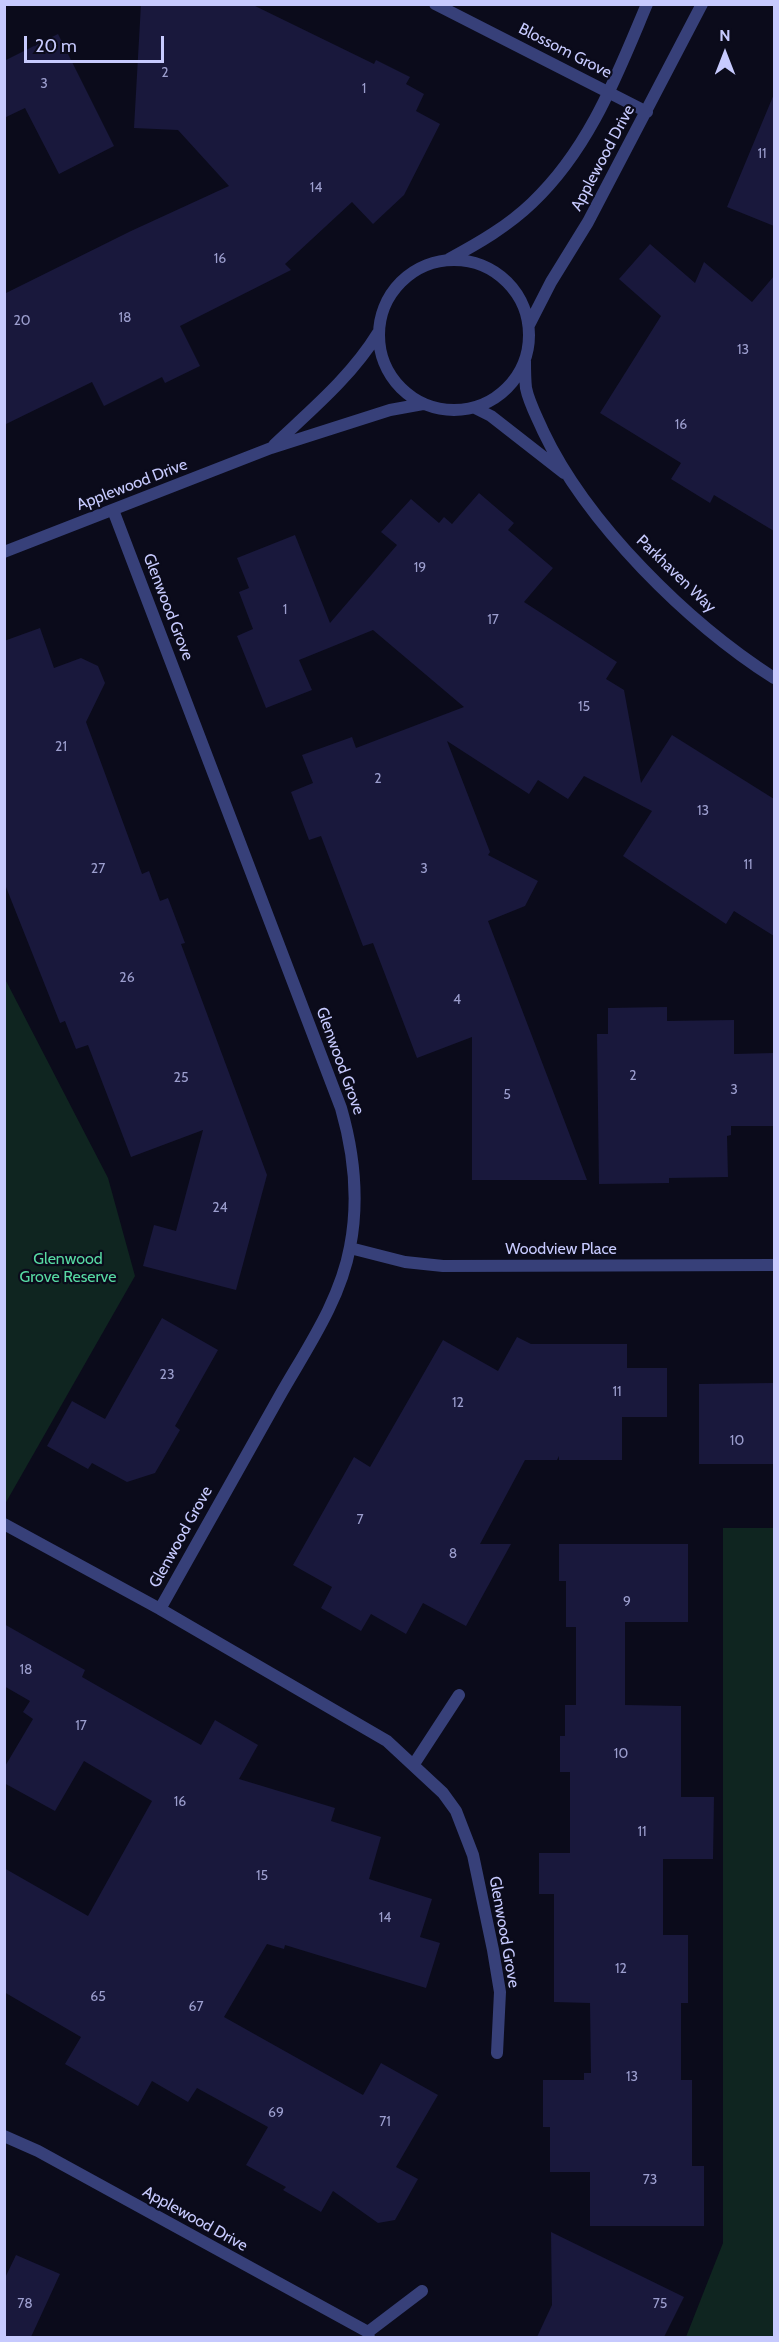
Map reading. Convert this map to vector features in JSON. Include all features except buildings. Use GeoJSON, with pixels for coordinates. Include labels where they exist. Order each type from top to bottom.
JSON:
{"type":"FeatureCollection","features":[{"type":"Feature","properties":{"kind":"street","name":"Blossom Grove"},"geometry":{"type":"LineString","coordinates":[[435,4],[647,112]]}},
{"type":"Feature","properties":{"kind":"street","name":"Applewood Drive"},"geometry":{"type":"LineString","coordinates":[[448,260],[507,224],[548,187],[578,149],[610,93],[647,4]]}},
{"type":"Feature","properties":{"kind":"street","name":"Applewood Drive"},"geometry":{"type":"LineString","coordinates":[[529,325],[541,299],[588,222],[702,4]]}},
{"type":"Feature","properties":{"kind":"street"},"geometry":{"type":"LineString","coordinates":[[448,260],[471,261],[492,270],[510,284],[522,302],[529,325],[529,343],[525,360],[514,381],[496,398],[475,408],[449,411],[423,404],[404,392],[390,375],[381,355],[378,333],[381,312],[392,292],[407,275],[426,265],[448,260]]}},
{"type":"Feature","properties":{"kind":"street","name":"Applewood Drive"},"geometry":{"type":"LineString","coordinates":[[271,448],[345,378],[363,357],[378,333]]}},
{"type":"Feature","properties":{"kind":"street","name":"Parkhaven Way"},"geometry":{"type":"LineString","coordinates":[[525,360],[526,388],[530,404],[551,446],[570,478],[619,542],[651,577],[730,647],[774,678]]}},
{"type":"Feature","properties":{"kind":"street","name":"Applewood Drive"},"geometry":{"type":"LineString","coordinates":[[4,552],[271,448],[390,410],[423,404]]}},
{"type":"Feature","properties":{"kind":"street","name":"Parkhaven Way"},"geometry":{"type":"LineString","coordinates":[[475,408],[491,416],[570,478]]}},
{"type":"Feature","properties":{"kind":"street","name":"Glenwood Grove"},"geometry":{"type":"LineString","coordinates":[[113,510],[341,1108],[350,1137],[354,1169],[355,1199],[350,1248],[342,1278],[315,1334],[160,1609]]}},
{"type":"Feature","properties":{"kind":"street","name":"Woodview Place"},"geometry":{"type":"LineString","coordinates":[[350,1248],[405,1262],[443,1266],[774,1265]]}},
{"type":"Feature","properties":{"kind":"street","name":"Glenwood Grove"},"geometry":{"type":"LineString","coordinates":[[4,1524],[160,1609],[387,1741],[443,1793],[456,1811],[473,1855],[500,1992],[497,2053]]}},
{"type":"Feature","properties":{"kind":"street"},"geometry":{"type":"LineString","coordinates":[[414,1764],[459,1695]]}},
{"type":"Feature","properties":{"kind":"street","name":"Applewood Drive"},"geometry":{"type":"LineString","coordinates":[[4,2136],[38,2151],[368,2335],[422,2291]]}},
{"type":"Feature","properties":{"kind":"green space","name":"Glenwood Grove Reserve"},"geometry":{"type":"Polygon","coordinates":[[[5,979],[108,1178],[135,1276],[5,1504],[5,979]]]}},
{"type":"Feature","properties":{"kind":"green space"},"geometry":{"type":"Polygon","coordinates":[[[723,1528],[774,1528],[774,2337],[686,2337],[723,2243],[723,1528]]]}}]}
